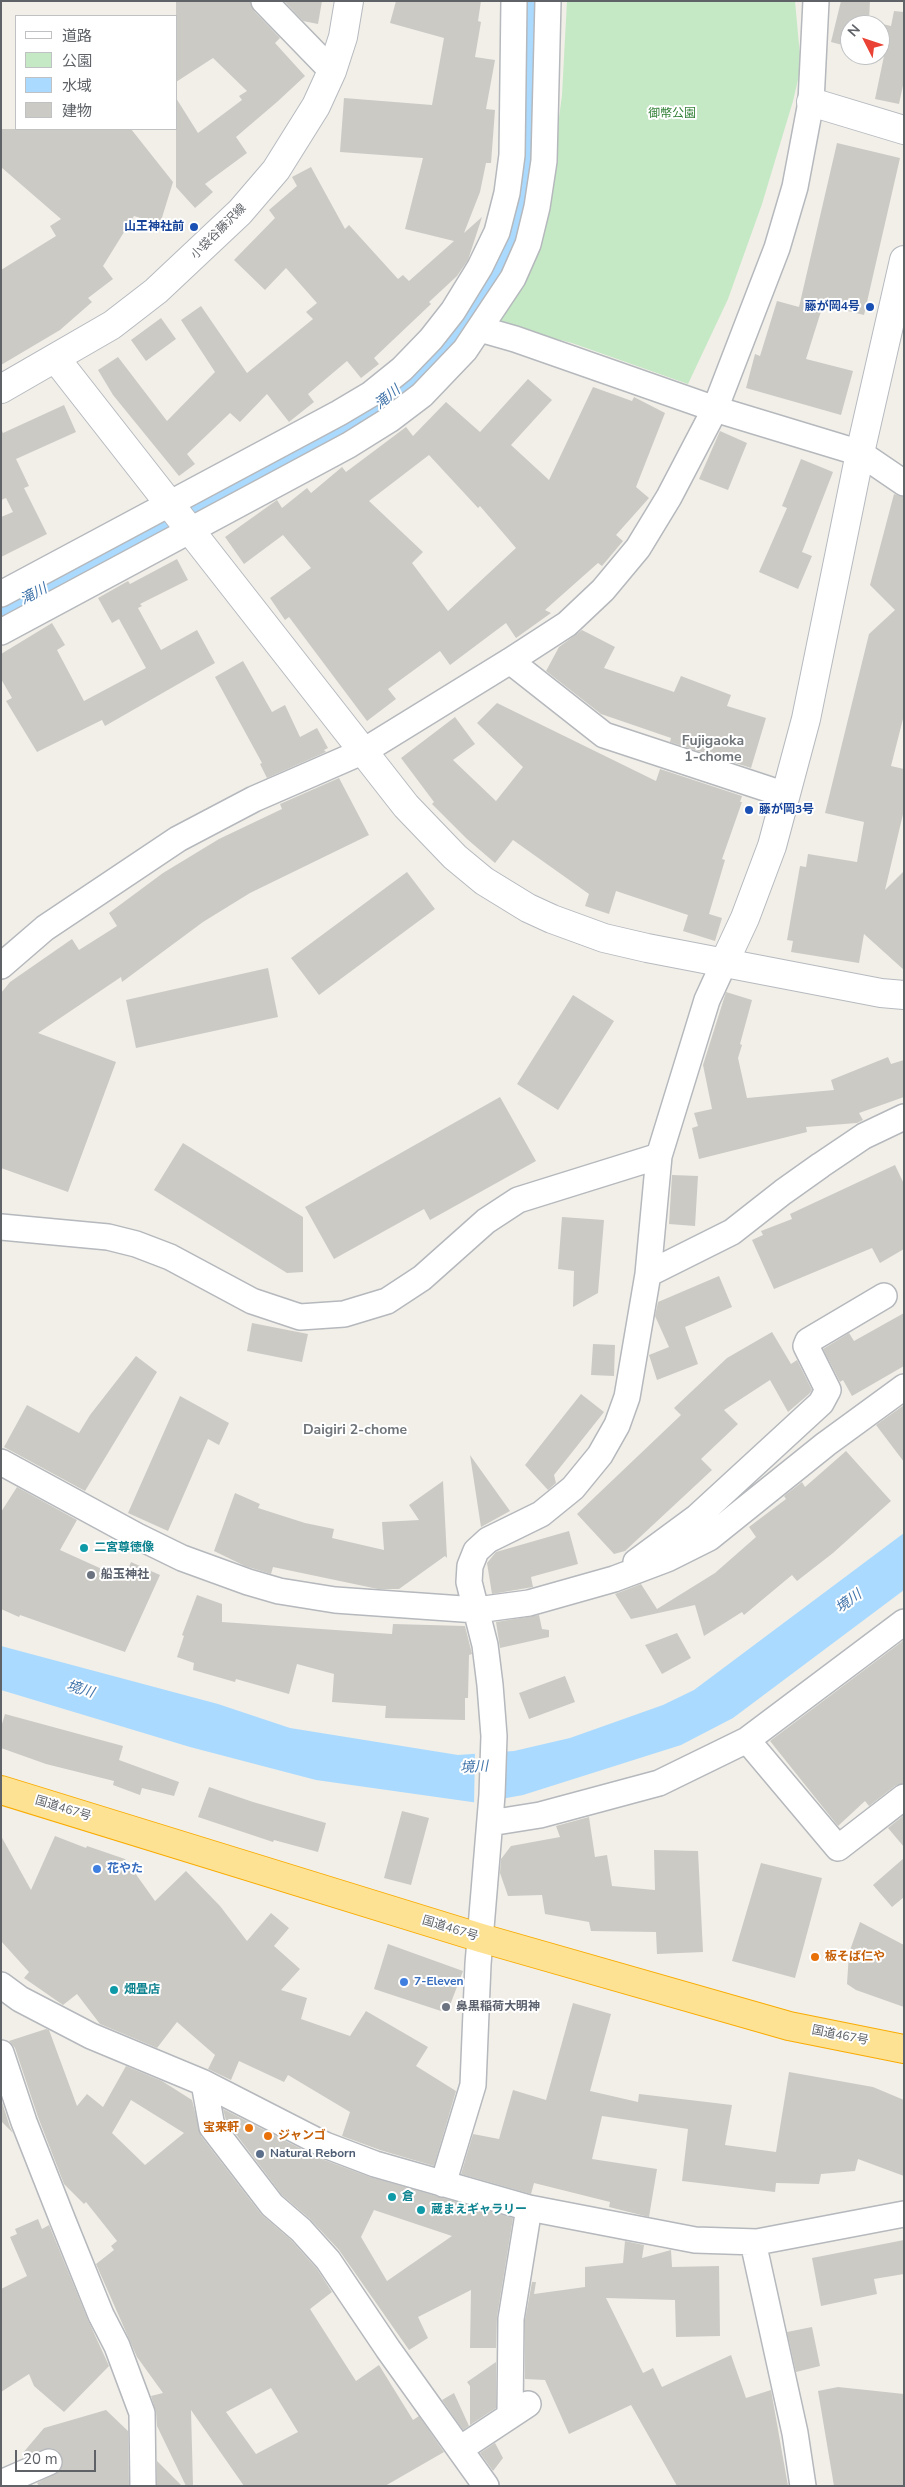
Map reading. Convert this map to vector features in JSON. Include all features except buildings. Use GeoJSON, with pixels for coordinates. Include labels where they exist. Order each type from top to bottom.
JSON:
{"type":"FeatureCollection","features":[{"type":"Feature","properties":{"kind":"highway","name":"国道467号"},"geometry":{"type":"LineString","coordinates":[[1,1790],[481,1938],[790,2026],[904,2049]]}},
{"type":"Feature","properties":{"kind":"street"},"geometry":{"type":"LineString","coordinates":[[264,1],[332,71]]}},
{"type":"Feature","properties":{"kind":"street","name":"小袋谷藤沢線"},"geometry":{"type":"LineString","coordinates":[[1,389],[112,325],[156,291],[240,212],[276,170],[316,106],[332,71],[343,37],[348,1]]}},
{"type":"Feature","properties":{"kind":"street"},"geometry":{"type":"LineString","coordinates":[[1,632],[371,394],[402,369],[453,311],[480,267],[497,232],[507,193],[512,155],[514,1]]}},
{"type":"Feature","properties":{"kind":"street"},"geometry":{"type":"LineString","coordinates":[[1,594],[348,445],[389,420],[448,370],[480,329],[513,278],[528,244],[537,207],[544,162],[548,1]]}},
{"type":"Feature","properties":{"kind":"street"},"geometry":{"type":"LineString","coordinates":[[1,966],[45,928],[178,839],[254,798],[364,750],[510,662],[567,624],[603,590],[638,548],[669,497],[715,409],[777,248],[795,186],[811,102],[816,1]]}},
{"type":"Feature","properties":{"kind":"street"},"geometry":{"type":"LineString","coordinates":[[811,102],[904,130]]}},
{"type":"Feature","properties":{"kind":"street"},"geometry":{"type":"LineString","coordinates":[[443,2184],[473,2085],[494,1736],[485,1645],[469,1582],[470,1566],[476,1551],[488,1540],[541,1514],[574,1488],[600,1455],[617,1425],[627,1397],[648,1274],[659,1156],[707,1000],[745,918],[772,846],[786,795],[806,719],[860,453],[904,260]]}},
{"type":"Feature","properties":{"kind":"street"},"geometry":{"type":"LineString","coordinates":[[480,329],[515,339],[715,409],[860,453],[904,483]]}},
{"type":"Feature","properties":{"kind":"street"},"geometry":{"type":"LineString","coordinates":[[56,359],[406,806],[429,831],[484,880],[513,899],[552,920],[604,938],[881,994],[904,995]]}},
{"type":"Feature","properties":{"kind":"street"},"geometry":{"type":"LineString","coordinates":[[510,662],[604,735],[786,795]]}},
{"type":"Feature","properties":{"kind":"street"},"geometry":{"type":"LineString","coordinates":[[648,1274],[732,1232],[783,1192],[864,1136],[904,1117]]}},
{"type":"Feature","properties":{"kind":"street"},"geometry":{"type":"LineString","coordinates":[[1,1226],[108,1237],[136,1244],[170,1257],[252,1302],[300,1317],[344,1314],[387,1300],[415,1282],[486,1221],[518,1200],[659,1156]]}},
{"type":"Feature","properties":{"kind":"street"},"geometry":{"type":"LineString","coordinates":[[614,1578],[697,1517],[821,1403],[828,1390],[806,1346],[808,1341],[884,1296]]}},
{"type":"Feature","properties":{"kind":"street"},"geometry":{"type":"LineString","coordinates":[[1,1462],[137,1536],[182,1558],[248,1582],[279,1591],[335,1600],[477,1610],[529,1603],[614,1578],[667,1559],[709,1538],[826,1444],[904,1387]]}},
{"type":"Feature","properties":{"kind":"street"},"geometry":{"type":"LineString","coordinates":[[490,1823],[588,1803],[659,1782],[748,1740],[904,1622]]}},
{"type":"Feature","properties":{"kind":"street"},"geometry":{"type":"LineString","coordinates":[[748,1740],[838,1848],[904,1797]]}},
{"type":"Feature","properties":{"kind":"street"},"geometry":{"type":"LineString","coordinates":[[7,1999],[204,2083],[325,2145],[375,2164],[528,2208],[624,2228],[695,2240],[753,2242],[904,2214]]}},
{"type":"Feature","properties":{"kind":"street"},"geometry":{"type":"LineString","coordinates":[[1,2053],[24,2122],[62,2221],[101,2315],[117,2346],[142,2413],[143,2486]]}},
{"type":"Feature","properties":{"kind":"street"},"geometry":{"type":"LineString","coordinates":[[204,2083],[212,2127],[272,2205],[301,2230],[328,2260],[388,2349],[486,2486]]}},
{"type":"Feature","properties":{"kind":"street"},"geometry":{"type":"LineString","coordinates":[[460,2449],[519,2410],[510,2319],[528,2208]]}},
{"type":"Feature","properties":{"kind":"street"},"geometry":{"type":"LineString","coordinates":[[753,2242],[796,2433],[803,2486]]}},
{"type":"Feature","properties":{"kind":"street"},"geometry":{"type":"LineString","coordinates":[[1,2483],[49,2462]]}},
{"type":"Feature","properties":{"kind":"green space","name":"御幣公園"},"geometry":{"type":"Polygon","coordinates":[[[567,1],[795,1],[801,67],[793,101],[762,204],[728,299],[688,384],[572,343],[494,323],[550,187],[562,95],[567,1]]]}},
{"type":"Feature","properties":{"kind":"water","name":"境川"},"geometry":{"type":"Polygon","coordinates":[[[904,1533],[904,1590],[733,1718],[681,1745],[523,1795],[479,1803],[316,1780],[190,1747],[1,1690],[1,1646],[218,1704],[290,1728],[458,1755],[514,1751],[570,1738],[663,1705],[694,1690],[904,1533]]]}},
{"type":"Feature","properties":{"kind":"pier"},"geometry":{"type":"Polygon","coordinates":[[[506,1749],[505,1801],[474,1805],[475,1752],[506,1749]]]}},
{"type":"Feature","properties":{"kind":"waterway","name":"滝川"},"geometry":{"type":"LineString","coordinates":[[1,613],[346,428],[386,401],[434,357],[485,288],[502,256],[519,214],[526,165],[531,1]]}},
{"type":"Feature","properties":{"kind":"place","name":"山王神社前"},"geometry":{"type":"Point","coordinates":[194,227]}},
{"type":"Feature","properties":{"kind":"place","name":"藤が岡4号"},"geometry":{"type":"Point","coordinates":[870,307]}},
{"type":"Feature","properties":{"kind":"place","name":"藤が岡3号"},"geometry":{"type":"Point","coordinates":[749,810]}},
{"type":"Feature","properties":{"kind":"place","name":"二宮尊徳像"},"geometry":{"type":"Point","coordinates":[84,1548]}},
{"type":"Feature","properties":{"kind":"place","name":"船玉神社"},"geometry":{"type":"Point","coordinates":[91,1575]}},
{"type":"Feature","properties":{"kind":"place","name":"花やた"},"geometry":{"type":"Point","coordinates":[97,1869]}},
{"type":"Feature","properties":{"kind":"place","name":"板そば仁や"},"geometry":{"type":"Point","coordinates":[815,1957]}},
{"type":"Feature","properties":{"kind":"place","name":"7-Eleven"},"geometry":{"type":"Point","coordinates":[404,1982]}},
{"type":"Feature","properties":{"kind":"place","name":"畑畳店"},"geometry":{"type":"Point","coordinates":[114,1990]}},
{"type":"Feature","properties":{"kind":"place","name":"鼻黒稲荷大明神"},"geometry":{"type":"Point","coordinates":[446,2007]}},
{"type":"Feature","properties":{"kind":"place","name":"宝来軒"},"geometry":{"type":"Point","coordinates":[249,2128]}},
{"type":"Feature","properties":{"kind":"place","name":"ジャンゴ"},"geometry":{"type":"Point","coordinates":[268,2136]}},
{"type":"Feature","properties":{"kind":"place","name":"Natural Reborn"},"geometry":{"type":"Point","coordinates":[260,2154]}},
{"type":"Feature","properties":{"kind":"place","name":"倉"},"geometry":{"type":"Point","coordinates":[392,2197]}},
{"type":"Feature","properties":{"kind":"place","name":"蔵まえギャラリー"},"geometry":{"type":"Point","coordinates":[421,2210]}},
{"type":"Feature","properties":{"kind":"district","name":"Fujigaoka 1-chome"},"geometry":{"type":"Point","coordinates":[713,750]}},
{"type":"Feature","properties":{"kind":"district","name":"Daigiri 2-chome"},"geometry":{"type":"Point","coordinates":[355,1431]}}]}
